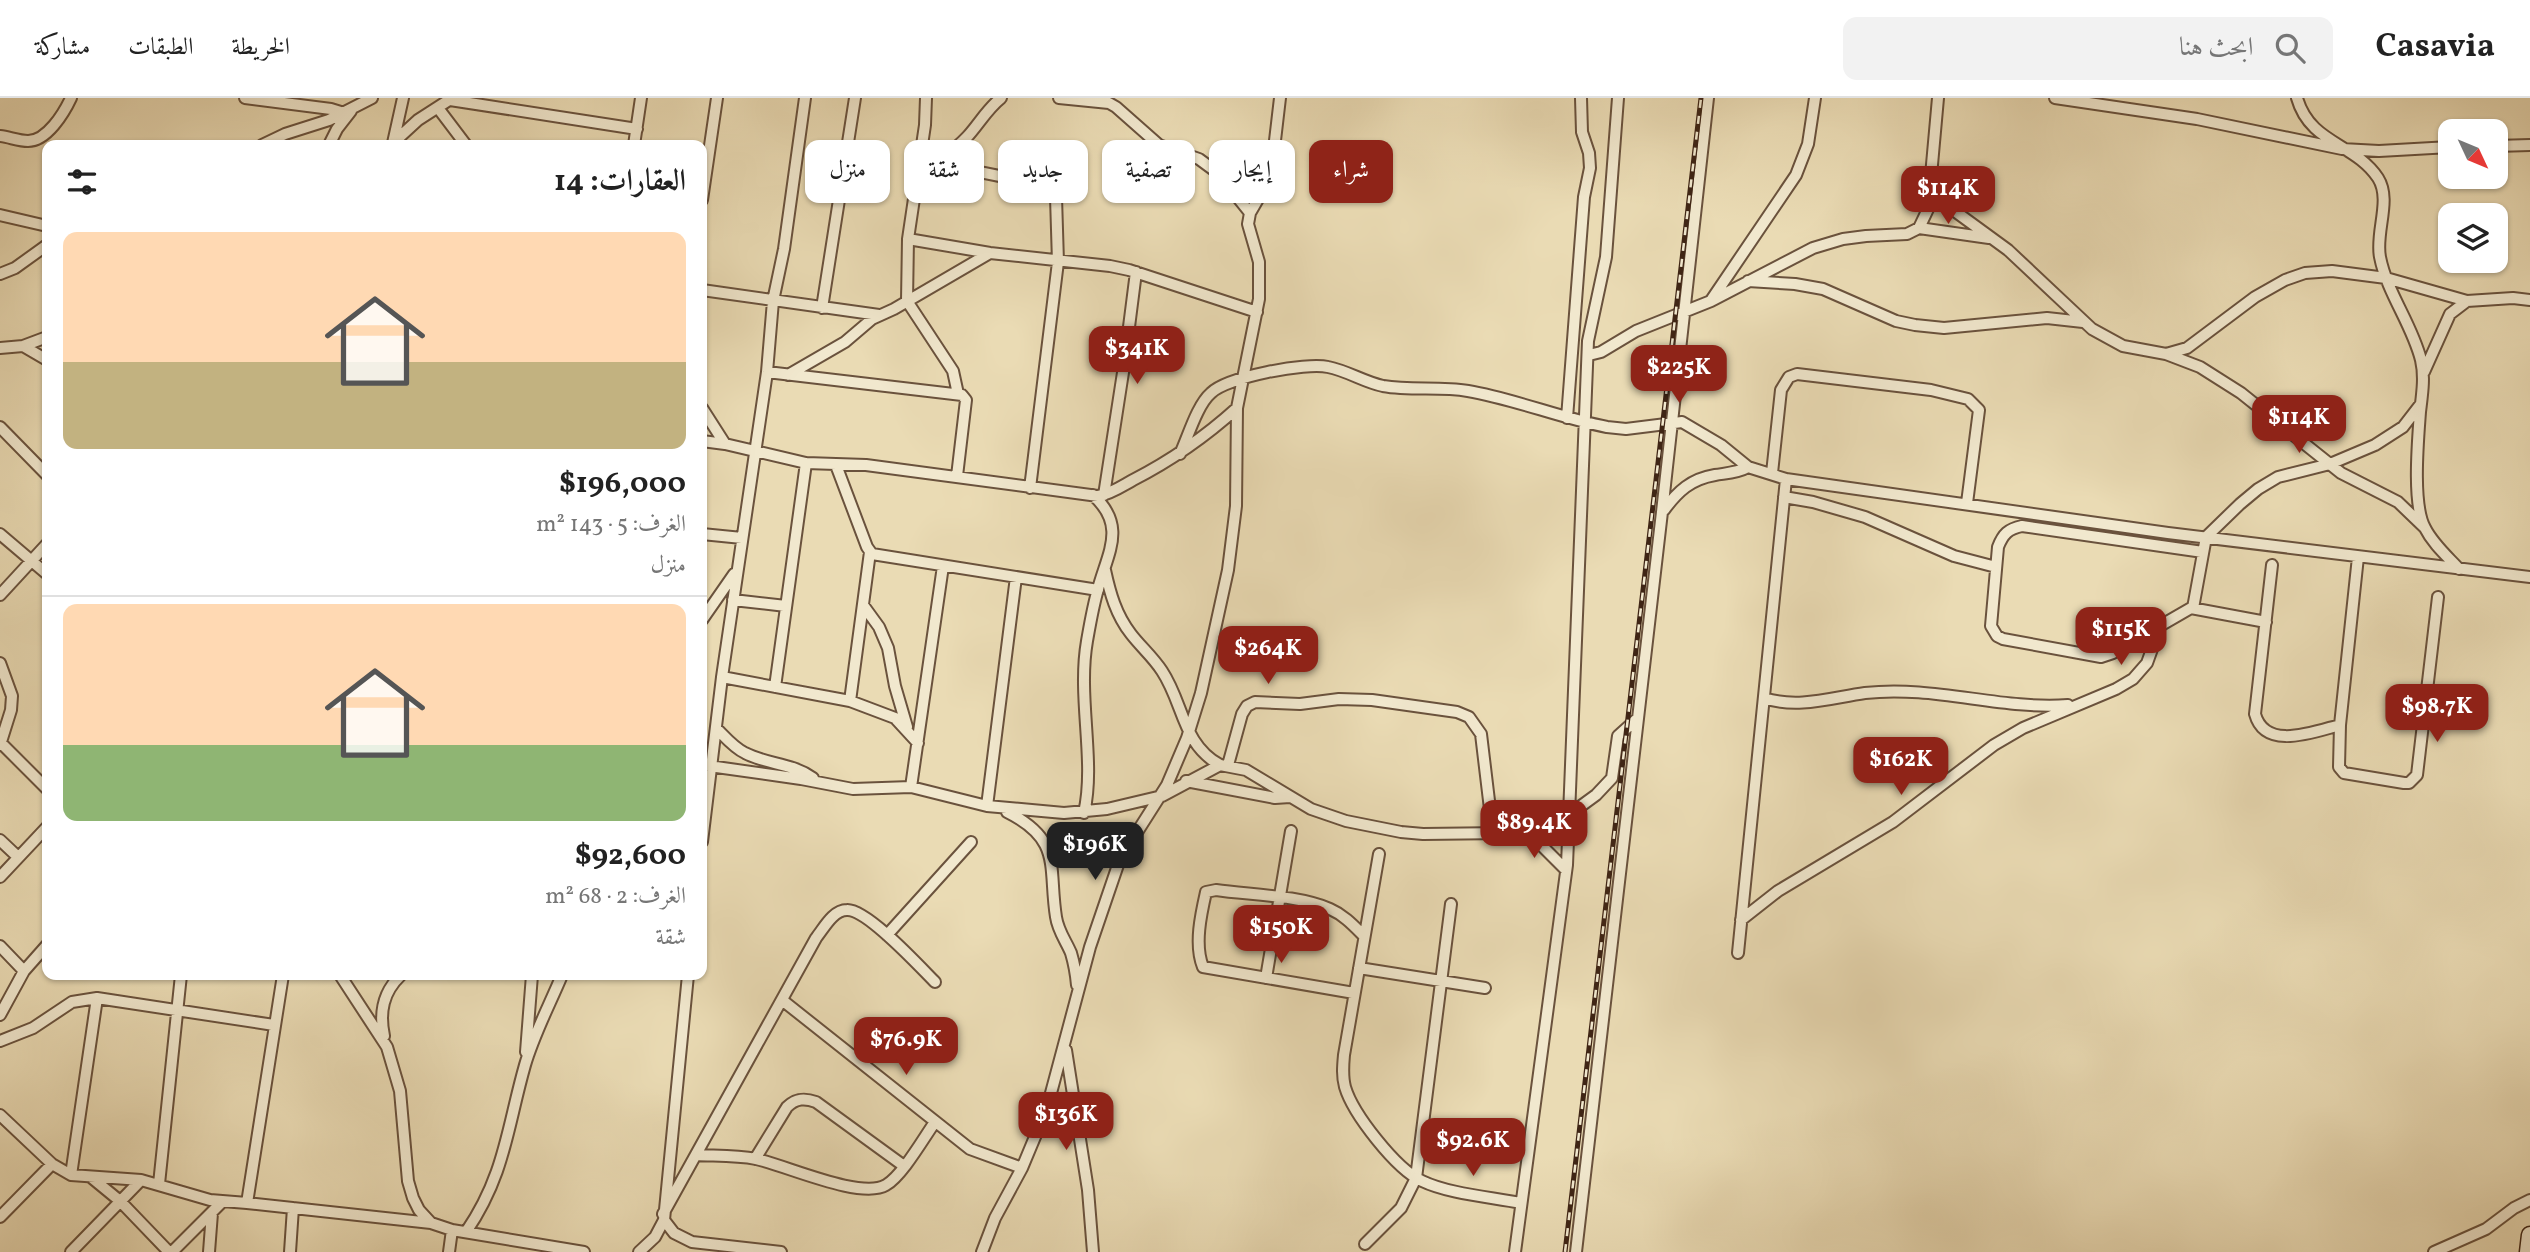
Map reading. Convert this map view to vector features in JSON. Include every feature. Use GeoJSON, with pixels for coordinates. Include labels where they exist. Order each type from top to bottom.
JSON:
{"type":"FeatureCollection","features":[{"type":"Feature","properties":{"kind":"main road"},"geometry":{"type":"LineString","coordinates":[[2528,1252],[2530,1235]]}},
{"type":"Feature","properties":{"kind":"street"},"geometry":{"type":"LineString","coordinates":[[0,136],[31,142],[42,137],[56,122],[71,98]]}},
{"type":"Feature","properties":{"kind":"street"},"geometry":{"type":"LineString","coordinates":[[245,98],[348,111]]}},
{"type":"Feature","properties":{"kind":"street"},"geometry":{"type":"LineString","coordinates":[[272,140],[329,120],[372,98]]}},
{"type":"Feature","properties":{"kind":"street"},"geometry":{"type":"LineString","coordinates":[[394,140],[403,98]]}},
{"type":"Feature","properties":{"kind":"street"},"geometry":{"type":"LineString","coordinates":[[635,140],[641,98]]}},
{"type":"Feature","properties":{"kind":"street"},"geometry":{"type":"LineString","coordinates":[[707,166],[717,98]]}},
{"type":"Feature","properties":{"kind":"street"},"geometry":{"type":"LineString","coordinates":[[707,762],[716,728],[741,538],[767,373],[773,301],[805,104],[814,98]]}},
{"type":"Feature","properties":{"kind":"street"},"geometry":{"type":"LineString","coordinates":[[822,308],[855,98]]}},
{"type":"Feature","properties":{"kind":"street"},"geometry":{"type":"LineString","coordinates":[[923,140],[926,98]]}},
{"type":"Feature","properties":{"kind":"street"},"geometry":{"type":"LineString","coordinates":[[963,140],[1001,98]]}},
{"type":"Feature","properties":{"kind":"street"},"geometry":{"type":"LineString","coordinates":[[1059,98],[1109,103],[1116,107],[1159,145],[1199,159],[1218,173],[1250,213]]}},
{"type":"Feature","properties":{"kind":"street"},"geometry":{"type":"LineString","coordinates":[[982,1252],[995,1218],[1022,1168],[1047,1108],[1102,908],[1120,859],[1130,840],[1162,796],[1189,732],[1223,600],[1228,570],[1236,506],[1237,408],[1257,312],[1260,277],[1248,224],[1250,213],[1265,187],[1272,166],[1280,98]]}},
{"type":"Feature","properties":{"kind":"street"},"geometry":{"type":"LineString","coordinates":[[1567,418],[1584,197],[1590,168],[1582,132],[1581,98]]}},
{"type":"Feature","properties":{"kind":"street"},"geometry":{"type":"LineString","coordinates":[[1514,1252],[1566,870],[1589,330],[1606,257],[1618,98]]}},
{"type":"Feature","properties":{"kind":"street"},"geometry":{"type":"LineString","coordinates":[[1576,1252],[1708,98]]}},
{"type":"Feature","properties":{"kind":"street"},"geometry":{"type":"LineString","coordinates":[[1711,301],[1796,175],[1808,144],[1815,98]]}},
{"type":"Feature","properties":{"kind":"street"},"geometry":{"type":"LineString","coordinates":[[1588,355],[1601,352],[1636,331],[1711,301],[1813,248],[1854,237],[1907,234],[1919,228],[1926,218],[1931,187],[1937,98]]}},
{"type":"Feature","properties":{"kind":"street"},"geometry":{"type":"LineString","coordinates":[[2055,98],[2197,119],[2343,149],[2379,151],[2438,148]]}},
{"type":"Feature","properties":{"kind":"street"},"geometry":{"type":"LineString","coordinates":[[2297,98],[2306,120],[2366,165],[2378,179],[2383,191],[2379,245],[2386,278],[2419,353],[2424,372]]}},
{"type":"Feature","properties":{"kind":"street"},"geometry":{"type":"LineString","coordinates":[[397,140],[418,120],[451,99],[638,130]]}},
{"type":"Feature","properties":{"kind":"street"},"geometry":{"type":"LineString","coordinates":[[438,108],[462,140]]}},
{"type":"Feature","properties":{"kind":"street"},"geometry":{"type":"LineString","coordinates":[[332,140],[348,111]]}},
{"type":"Feature","properties":{"kind":"street"},"geometry":{"type":"LineString","coordinates":[[2508,146],[2530,145]]}},
{"type":"Feature","properties":{"kind":"street"},"geometry":{"type":"LineString","coordinates":[[984,173],[1052,188],[1056,197],[1058,262],[1030,488]]}},
{"type":"Feature","properties":{"kind":"street"},"geometry":{"type":"LineString","coordinates":[[1931,187],[1946,203],[2008,250],[2082,322],[2123,346],[2166,354],[2200,367],[2231,387],[2357,484],[2398,502],[2425,528],[2459,569]]}},
{"type":"Feature","properties":{"kind":"street"},"geometry":{"type":"LineString","coordinates":[[913,203],[908,239],[907,301],[953,372],[958,394]]}},
{"type":"Feature","properties":{"kind":"street"},"geometry":{"type":"LineString","coordinates":[[0,215],[42,225]]}},
{"type":"Feature","properties":{"kind":"street"},"geometry":{"type":"LineString","coordinates":[[1919,228],[1989,238]]}},
{"type":"Feature","properties":{"kind":"street"},"geometry":{"type":"LineString","coordinates":[[908,239],[990,253],[1110,266],[1257,312]]}},
{"type":"Feature","properties":{"kind":"street"},"geometry":{"type":"LineString","coordinates":[[0,274],[15,268],[42,249]]}},
{"type":"Feature","properties":{"kind":"street"},"geometry":{"type":"LineString","coordinates":[[788,375],[834,349],[879,315],[990,253]]}},
{"type":"Feature","properties":{"kind":"street"},"geometry":{"type":"LineString","coordinates":[[2166,354],[2187,348],[2255,297],[2285,280],[2305,273],[2332,271],[2386,278],[2466,301],[2513,298],[2530,300]]}},
{"type":"Feature","properties":{"kind":"street"},"geometry":{"type":"LineString","coordinates":[[1084,813],[1087,798],[1083,679],[1086,642],[1111,545],[1112,524],[1098,495],[1124,366],[1136,272]]}},
{"type":"Feature","properties":{"kind":"street"},"geometry":{"type":"LineString","coordinates":[[1748,281],[1796,284],[1823,289],[1896,321],[1915,325],[1944,328],[2046,318],[2082,322]]}},
{"type":"Feature","properties":{"kind":"street"},"geometry":{"type":"LineString","coordinates":[[707,291],[879,315]]}},
{"type":"Feature","properties":{"kind":"street"},"geometry":{"type":"LineString","coordinates":[[2425,528],[2418,499],[2418,440],[2424,372],[2451,314],[2466,301]]}},
{"type":"Feature","properties":{"kind":"street"},"geometry":{"type":"LineString","coordinates":[[0,348],[23,346],[42,339]]}},
{"type":"Feature","properties":{"kind":"street"},"geometry":{"type":"LineString","coordinates":[[23,346],[42,357]]}},
{"type":"Feature","properties":{"kind":"street"},"geometry":{"type":"LineString","coordinates":[[1180,454],[1199,412],[1211,393],[1221,386],[1288,368],[1320,365],[1344,370],[1372,383],[1387,386],[1448,387],[1584,423],[1626,429],[1671,422],[1686,424],[1721,445],[1748,467],[1786,479],[2206,537],[2530,577]]}},
{"type":"Feature","properties":{"kind":"street"},"geometry":{"type":"LineString","coordinates":[[767,373],[958,394],[965,397],[957,477]]}},
{"type":"Feature","properties":{"kind":"street"},"geometry":{"type":"LineString","coordinates":[[1772,473],[1781,390],[1789,377],[1797,374],[1931,390],[1968,399],[1979,410],[1967,503]]}},
{"type":"Feature","properties":{"kind":"street"},"geometry":{"type":"LineString","coordinates":[[2193,608],[2206,537],[2249,496],[2278,477],[2330,464],[2391,436],[2403,427],[2421,404]]}},
{"type":"Feature","properties":{"kind":"street"},"geometry":{"type":"LineString","coordinates":[[707,442],[806,463],[866,466],[1098,495],[1180,454],[1237,408]]}},
{"type":"Feature","properties":{"kind":"street"},"geometry":{"type":"LineString","coordinates":[[707,416],[725,444]]}},
{"type":"Feature","properties":{"kind":"street"},"geometry":{"type":"LineString","coordinates":[[0,427],[42,466]]}},
{"type":"Feature","properties":{"kind":"street"},"geometry":{"type":"LineString","coordinates":[[775,687],[806,463]]}},
{"type":"Feature","properties":{"kind":"street"},"geometry":{"type":"LineString","coordinates":[[836,465],[870,552],[850,701]]}},
{"type":"Feature","properties":{"kind":"street"},"geometry":{"type":"LineString","coordinates":[[1662,512],[1686,485],[1748,467]]}},
{"type":"Feature","properties":{"kind":"street"},"geometry":{"type":"LineString","coordinates":[[1738,953],[1786,479]]}},
{"type":"Feature","properties":{"kind":"street"},"geometry":{"type":"LineString","coordinates":[[1784,497],[1865,517],[1954,556],[1996,567]]}},
{"type":"Feature","properties":{"kind":"street"},"geometry":{"type":"LineString","coordinates":[[2203,552],[2022,526],[2012,528],[2003,536],[1998,547],[1991,626],[1997,636],[2003,639],[2101,657],[2113,653],[2193,608],[2266,622]]}},
{"type":"Feature","properties":{"kind":"street"},"geometry":{"type":"LineString","coordinates":[[0,534],[42,570]]}},
{"type":"Feature","properties":{"kind":"street"},"geometry":{"type":"LineString","coordinates":[[707,535],[741,538]]}},
{"type":"Feature","properties":{"kind":"street"},"geometry":{"type":"LineString","coordinates":[[0,595],[42,549]]}},
{"type":"Feature","properties":{"kind":"street"},"geometry":{"type":"LineString","coordinates":[[870,552],[1098,590]]}},
{"type":"Feature","properties":{"kind":"street"},"geometry":{"type":"LineString","coordinates":[[2358,557],[2340,725],[2339,767],[2344,773],[2404,783],[2414,780],[2417,775],[2438,597]]}},
{"type":"Feature","properties":{"kind":"street"},"geometry":{"type":"LineString","coordinates":[[2272,565],[2255,714],[2261,729],[2275,735],[2293,736],[2340,725]]}},
{"type":"Feature","properties":{"kind":"street"},"geometry":{"type":"LineString","coordinates":[[911,787],[943,566]]}},
{"type":"Feature","properties":{"kind":"street"},"geometry":{"type":"LineString","coordinates":[[707,613],[738,567]]}},
{"type":"Feature","properties":{"kind":"street"},"geometry":{"type":"LineString","coordinates":[[1105,570],[1122,622],[1162,671],[1199,749],[1224,765],[1246,770],[1311,808],[1346,821],[1401,832],[1493,834],[1516,832],[1570,814],[1596,795],[1612,778],[1618,736],[1638,718]]}},
{"type":"Feature","properties":{"kind":"street"},"geometry":{"type":"LineString","coordinates":[[987,806],[1016,577]]}},
{"type":"Feature","properties":{"kind":"street"},"geometry":{"type":"LineString","coordinates":[[733,600],[786,606]]}},
{"type":"Feature","properties":{"kind":"street"},"geometry":{"type":"LineString","coordinates":[[863,605],[879,627],[888,648],[895,686],[908,730]]}},
{"type":"Feature","properties":{"kind":"street"},"geometry":{"type":"LineString","coordinates":[[1741,920],[1778,891],[1893,822],[1994,745],[2023,728],[2116,689],[2133,679],[2147,663],[2161,624]]}},
{"type":"Feature","properties":{"kind":"street"},"geometry":{"type":"LineString","coordinates":[[0,663],[12,696],[11,710],[0,743],[42,784]]}},
{"type":"Feature","properties":{"kind":"street"},"geometry":{"type":"LineString","coordinates":[[722,677],[850,701],[895,718],[918,743]]}},
{"type":"Feature","properties":{"kind":"street"},"geometry":{"type":"LineString","coordinates":[[1764,698],[1795,704],[1866,693],[1905,691],[2018,706],[2078,704]]}},
{"type":"Feature","properties":{"kind":"street"},"geometry":{"type":"LineString","coordinates":[[707,766],[861,790],[911,787],[999,808],[1045,813],[1084,813],[1162,796],[1185,781],[1224,765],[1242,714],[1247,706],[1255,702],[1300,704],[1339,699],[1372,700],[1457,712],[1469,717],[1481,734],[1493,834]]}},
{"type":"Feature","properties":{"kind":"street"},"geometry":{"type":"LineString","coordinates":[[716,728],[747,755],[795,767],[818,782]]}},
{"type":"Feature","properties":{"kind":"street"},"geometry":{"type":"LineString","coordinates":[[1185,781],[1275,798],[1290,797]]}},
{"type":"Feature","properties":{"kind":"street"},"geometry":{"type":"LineString","coordinates":[[999,808],[1023,822],[1049,848],[1056,918],[1070,951],[1078,991]]}},
{"type":"Feature","properties":{"kind":"street"},"geometry":{"type":"LineString","coordinates":[[1266,978],[1291,831]]}},
{"type":"Feature","properties":{"kind":"street"},"geometry":{"type":"LineString","coordinates":[[0,877],[42,832]]}},
{"type":"Feature","properties":{"kind":"street"},"geometry":{"type":"LineString","coordinates":[[1516,832],[1542,846],[1566,870]]}},
{"type":"Feature","properties":{"kind":"street"},"geometry":{"type":"LineString","coordinates":[[0,840],[18,857]]}},
{"type":"Feature","properties":{"kind":"street"},"geometry":{"type":"LineString","coordinates":[[887,935],[971,842]]}},
{"type":"Feature","properties":{"kind":"street"},"geometry":{"type":"LineString","coordinates":[[1379,854],[1343,1055],[1345,1086],[1353,1107],[1402,1166],[1416,1178],[1435,1186],[1521,1203]]}},
{"type":"Feature","properties":{"kind":"street"},"geometry":{"type":"LineString","coordinates":[[1354,993],[1203,967],[1200,960],[1200,917],[1206,892],[1216,890],[1279,898],[1329,909],[1350,922],[1364,936]]}},
{"type":"Feature","properties":{"kind":"street"},"geometry":{"type":"LineString","coordinates":[[1365,1244],[1395,1216],[1416,1178],[1451,904]]}},
{"type":"Feature","properties":{"kind":"street"},"geometry":{"type":"LineString","coordinates":[[639,1252],[655,1237],[739,1074],[816,938],[830,919],[840,911],[856,911],[887,935],[935,982]]}},
{"type":"Feature","properties":{"kind":"street"},"geometry":{"type":"LineString","coordinates":[[0,946],[24,971]]}},
{"type":"Feature","properties":{"kind":"street"},"geometry":{"type":"LineString","coordinates":[[0,1015],[24,971],[42,951]]}},
{"type":"Feature","properties":{"kind":"street"},"geometry":{"type":"LineString","coordinates":[[1359,968],[1485,988]]}},
{"type":"Feature","properties":{"kind":"street"},"geometry":{"type":"LineString","coordinates":[[159,1184],[181,980]]}},
{"type":"Feature","properties":{"kind":"street"},"geometry":{"type":"LineString","coordinates":[[247,1203],[282,980]]}},
{"type":"Feature","properties":{"kind":"street"},"geometry":{"type":"LineString","coordinates":[[343,980],[387,1047]]}},
{"type":"Feature","properties":{"kind":"street"},"geometry":{"type":"LineString","coordinates":[[397,980],[385,994],[381,1014],[400,1091],[410,1189],[419,1210],[431,1223]]}},
{"type":"Feature","properties":{"kind":"street"},"geometry":{"type":"LineString","coordinates":[[466,1232],[482,1209],[495,1180],[513,1121],[525,1063],[532,980]]}},
{"type":"Feature","properties":{"kind":"street"},"geometry":{"type":"LineString","coordinates":[[525,1063],[560,980]]}},
{"type":"Feature","properties":{"kind":"street"},"geometry":{"type":"LineString","coordinates":[[688,980],[664,1217],[674,1233],[684,1239],[720,1249],[780,1252]]}},
{"type":"Feature","properties":{"kind":"street"},"geometry":{"type":"LineString","coordinates":[[71,1175],[97,998]]}},
{"type":"Feature","properties":{"kind":"street"},"geometry":{"type":"LineString","coordinates":[[0,1041],[33,1028],[72,1002],[97,998],[274,1025]]}},
{"type":"Feature","properties":{"kind":"street"},"geometry":{"type":"LineString","coordinates":[[782,1000],[970,1149],[1022,1168]]}},
{"type":"Feature","properties":{"kind":"street"},"geometry":{"type":"LineString","coordinates":[[1066,1044],[1088,1190],[1093,1252]]}},
{"type":"Feature","properties":{"kind":"street"},"geometry":{"type":"LineString","coordinates":[[755,1159],[792,1101],[801,1098],[816,1102],[904,1166]]}},
{"type":"Feature","properties":{"kind":"street"},"geometry":{"type":"LineString","coordinates":[[0,1115],[52,1164],[71,1175],[141,1180],[222,1202],[431,1223],[452,1230],[537,1247],[584,1252]]}},
{"type":"Feature","properties":{"kind":"street"},"geometry":{"type":"LineString","coordinates":[[696,1155],[755,1159],[875,1190],[897,1176],[935,1122]]}},
{"type":"Feature","properties":{"kind":"street"},"geometry":{"type":"LineString","coordinates":[[0,1217],[52,1164]]}},
{"type":"Feature","properties":{"kind":"street"},"geometry":{"type":"LineString","coordinates":[[92,1178],[120,1201],[171,1252],[222,1202]]}},
{"type":"Feature","properties":{"kind":"street"},"geometry":{"type":"LineString","coordinates":[[71,1252],[141,1180]]}},
{"type":"Feature","properties":{"kind":"street"},"geometry":{"type":"LineString","coordinates":[[2434,1252],[2486,1229],[2514,1208],[2530,1200]]}},
{"type":"Feature","properties":{"kind":"street"},"geometry":{"type":"LineString","coordinates":[[290,1252],[293,1208]]}},
{"type":"Feature","properties":{"kind":"street"},"geometry":{"type":"LineString","coordinates":[[209,1252],[212,1213]]}},
{"type":"Feature","properties":{"kind":"street"},"geometry":{"type":"LineString","coordinates":[[449,1252],[452,1230]]}},
{"type":"Feature","properties":{"kind":"railway"},"geometry":{"type":"LineString","coordinates":[[1565,1252],[1701,98]]}}]}
